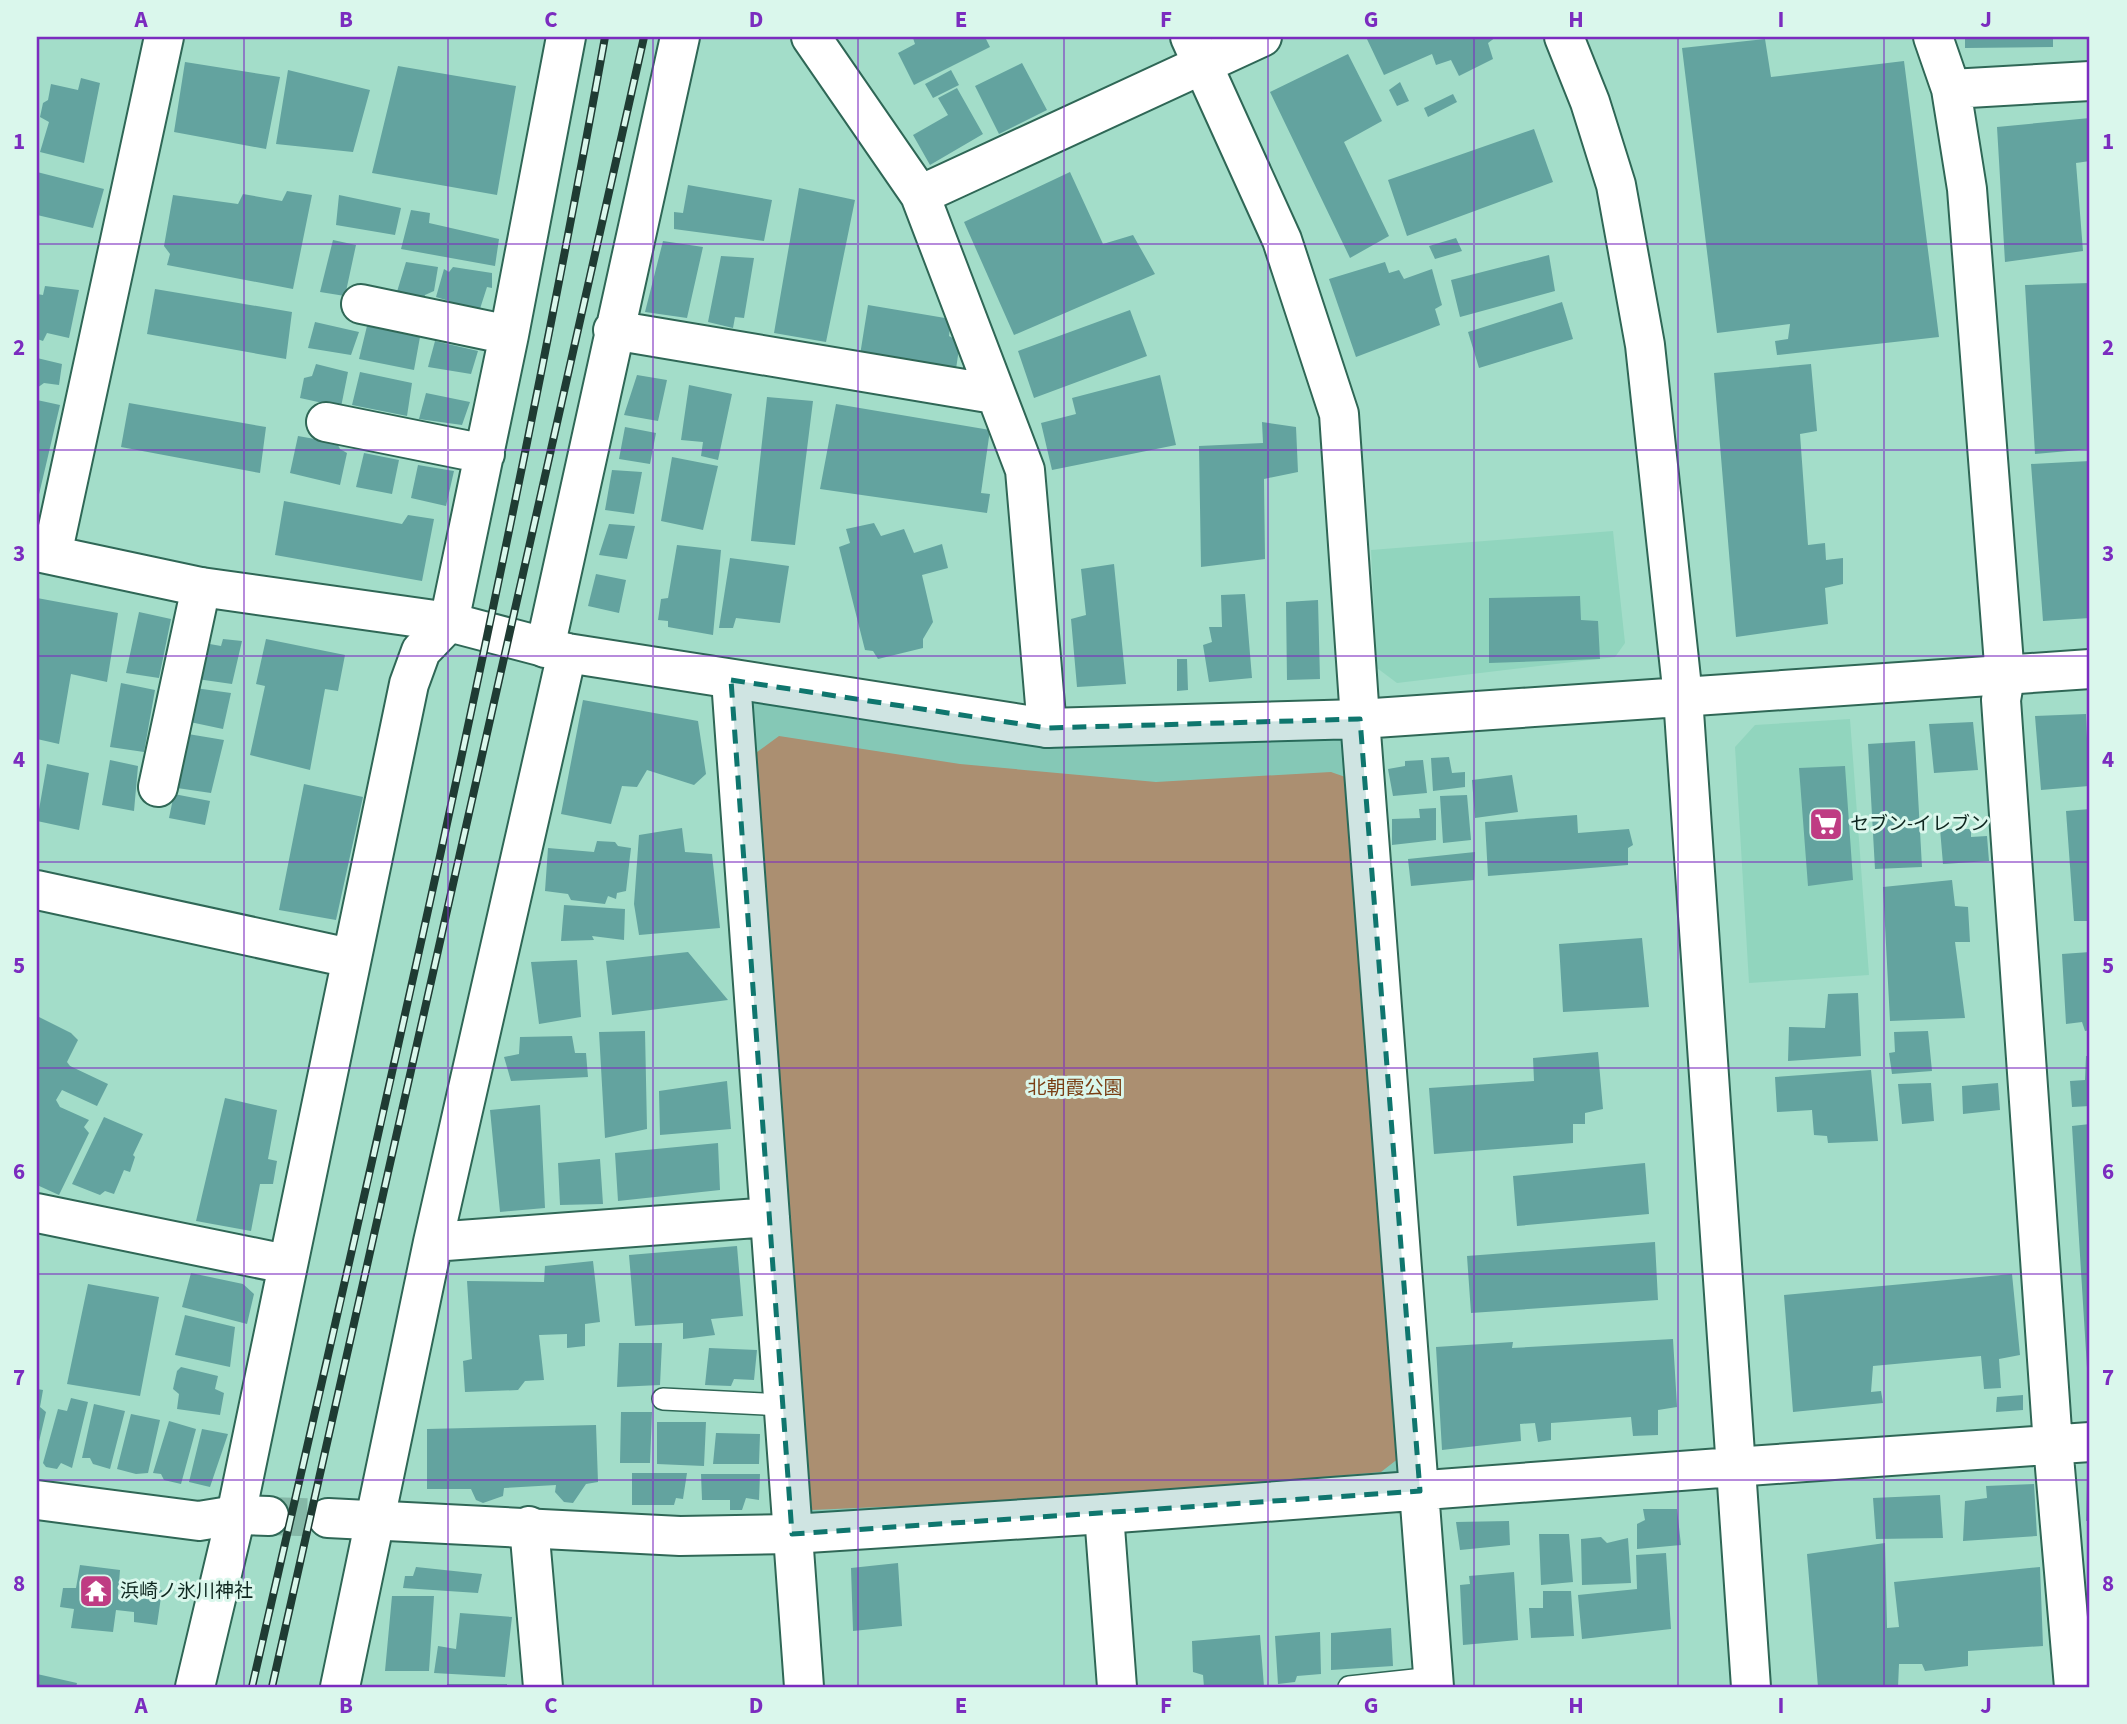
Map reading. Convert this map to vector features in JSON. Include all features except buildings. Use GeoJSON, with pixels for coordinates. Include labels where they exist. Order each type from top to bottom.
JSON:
{"type":"FeatureCollection","features":[{"type":"Feature","properties":{"kind":"street"},"geometry":{"type":"LineString","coordinates":[[164,37],[44,553],[201,587],[449,622],[556,650],[731,680],[1047,728],[1360,719],[2005,677],[2090,669]]}},
{"type":"Feature","properties":{"kind":"street"},"geometry":{"type":"LineString","coordinates":[[195,1687],[253,1516],[286,1264],[350,958],[409,684],[421,651],[449,622],[509,335],[566,37]]}},
{"type":"Feature","properties":{"kind":"street"},"geometry":{"type":"LineString","coordinates":[[340,1687],[556,650],[614,330],[680,37]]}},
{"type":"Feature","properties":{"kind":"street"},"geometry":{"type":"LineString","coordinates":[[811,37],[920,195],[1025,470],[1047,728]]}},
{"type":"Feature","properties":{"kind":"street"},"geometry":{"type":"LineString","coordinates":[[920,195],[1197,51],[1262,37]]}},
{"type":"Feature","properties":{"kind":"street"},"geometry":{"type":"LineString","coordinates":[[1564,37],[1616,185],[1645,345],[1683,697],[1751,1687]]}},
{"type":"Feature","properties":{"kind":"street"},"geometry":{"type":"LineString","coordinates":[[1933,37],[1951,89],[1967,189],[2005,677],[2001,700],[2072,1443],[2074,1687]]}},
{"type":"Feature","properties":{"kind":"street"},"geometry":{"type":"LineString","coordinates":[[1197,51],[1282,240],[1339,414],[1433,1683]]}},
{"type":"Feature","properties":{"kind":"street"},"geometry":{"type":"LineString","coordinates":[[1951,89],[2090,81]]}},
{"type":"Feature","properties":{"kind":"street"},"geometry":{"type":"LineString","coordinates":[[361,304],[509,335]]}},
{"type":"Feature","properties":{"kind":"street"},"geometry":{"type":"LineString","coordinates":[[614,330],[994,394]]}},
{"type":"Feature","properties":{"kind":"street"},"geometry":{"type":"LineString","coordinates":[[326,422],[485,454]]}},
{"type":"Feature","properties":{"kind":"street"},"geometry":{"type":"LineString","coordinates":[[158,786],[201,587]]}},
{"type":"Feature","properties":{"kind":"street"},"geometry":{"type":"LineString","coordinates":[[731,680],[804,1687]]}},
{"type":"Feature","properties":{"kind":"street"},"geometry":{"type":"LineString","coordinates":[[37,890],[350,958]]}},
{"type":"Feature","properties":{"kind":"street"},"geometry":{"type":"LineString","coordinates":[[37,1213],[286,1264]]}},
{"type":"Feature","properties":{"kind":"street"},"geometry":{"type":"LineString","coordinates":[[433,1242],[770,1216]]}},
{"type":"Feature","properties":{"kind":"street"},"geometry":{"type":"LineString","coordinates":[[328,1518],[529,1526],[680,1536],[792,1534],[1104,1514],[2072,1443]]}},
{"type":"Feature","properties":{"kind":"street"},"geometry":{"type":"LineString","coordinates":[[37,1500],[199,1521],[253,1516]]}},
{"type":"Feature","properties":{"kind":"street"},"geometry":{"type":"LineString","coordinates":[[1104,1514],[1117,1687]]}},
{"type":"Feature","properties":{"kind":"street"},"geometry":{"type":"LineString","coordinates":[[529,1526],[542,1687]]}},
{"type":"Feature","properties":{"kind":"lane"},"geometry":{"type":"LineString","coordinates":[[663,1399],[782,1405]]}},
{"type":"Feature","properties":{"kind":"lane"},"geometry":{"type":"LineString","coordinates":[[1349,1687],[1433,1683]]}},
{"type":"Feature","properties":{"kind":"highlighted area"},"geometry":{"type":"Polygon","coordinates":[[[731,680],[1047,728],[1360,719],[1420,1491],[792,1534],[731,680]]]}},
{"type":"Feature","properties":{"kind":"shaded area"},"geometry":{"type":"Polygon","coordinates":[[[1613,531],[1625,643],[1615,657],[1397,683],[1377,668],[1371,550],[1613,531]]]}},
{"type":"Feature","properties":{"kind":"shaded area"},"geometry":{"type":"Polygon","coordinates":[[[1850,719],[1869,975],[1749,983],[1735,747],[1755,725],[1850,719]]]}},
{"type":"Feature","properties":{"kind":"green space","name":"北朝霞公園"},"geometry":{"type":"Polygon","coordinates":[[[779,736],[960,764],[1156,782],[1331,772],[1351,779],[1399,1458],[1381,1472],[1096,1495],[811,1510],[761,908],[753,755],[779,736]]]}},
{"type":"Feature","properties":{"kind":"tunnel"},"geometry":{"type":"LineString","coordinates":[[269,1516],[328,1518]]}},
{"type":"Feature","properties":{"kind":"railway"},"geometry":{"type":"LineString","coordinates":[[252,1687],[393,1070],[483,658],[605,37]]}},
{"type":"Feature","properties":{"kind":"railway"},"geometry":{"type":"LineString","coordinates":[[272,1687],[644,37]]}},
{"type":"Feature","properties":{"kind":"place","name":"セブン-イレブン"},"geometry":{"type":"Point","coordinates":[1826,824]}},
{"type":"Feature","properties":{"kind":"place","name":"浜崎ノ氷川神社"},"geometry":{"type":"Point","coordinates":[96,1591]}}]}
